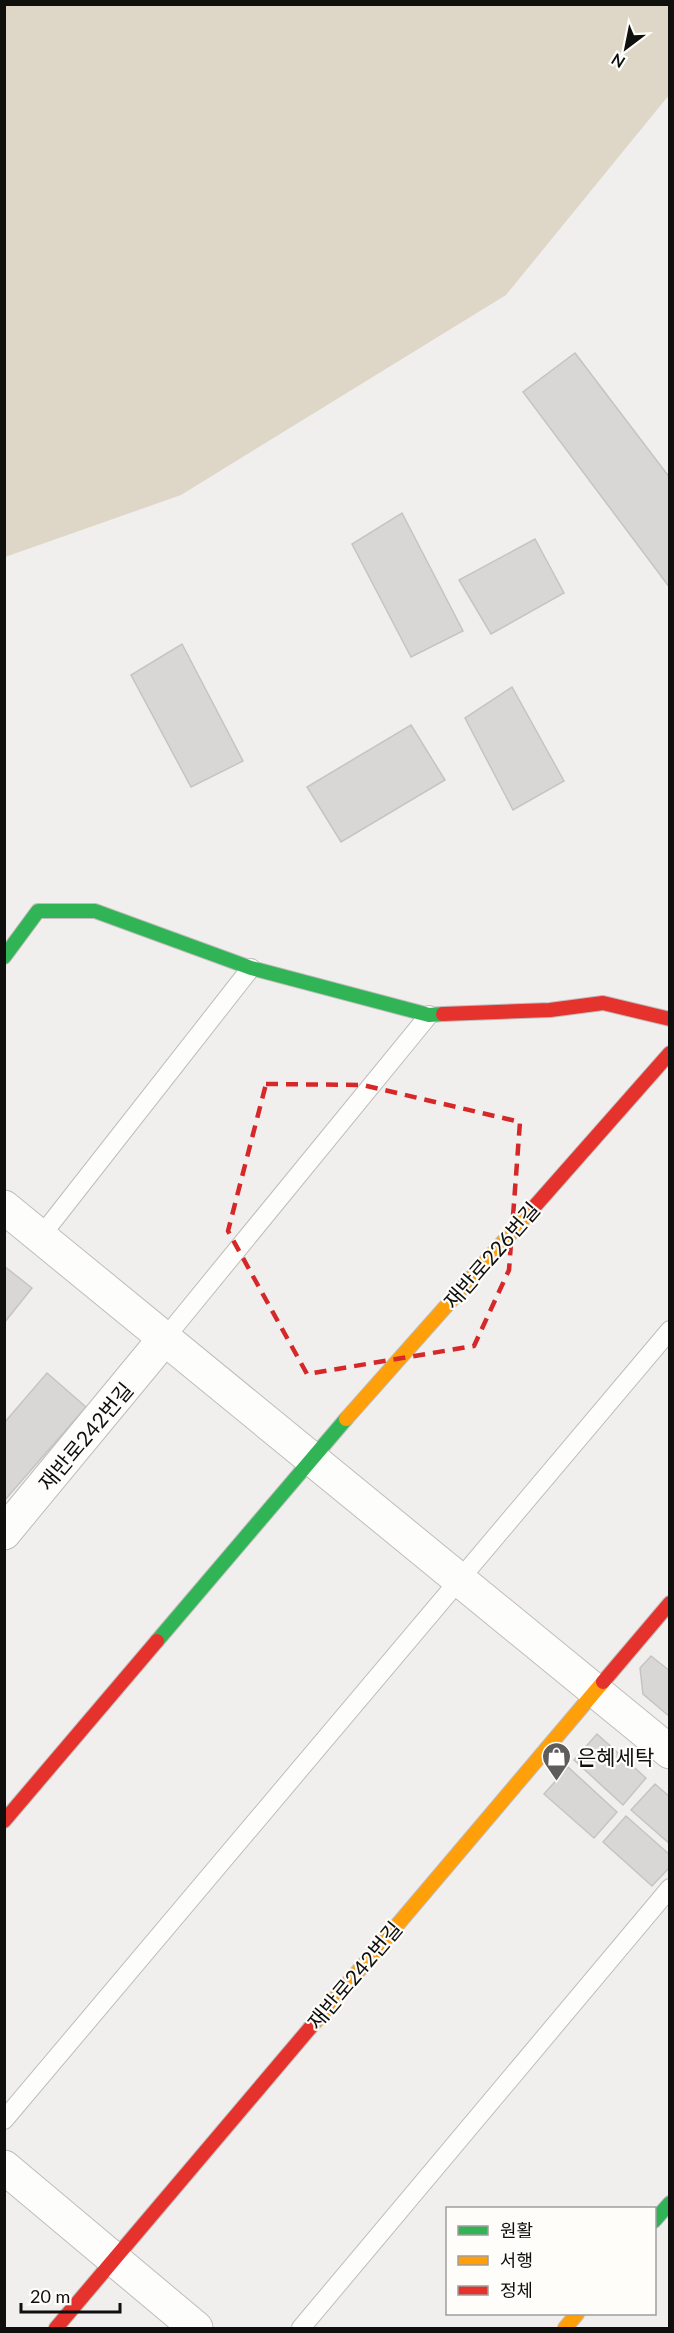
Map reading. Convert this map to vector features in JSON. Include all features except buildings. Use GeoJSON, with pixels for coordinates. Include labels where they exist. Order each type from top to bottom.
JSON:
{"type":"FeatureCollection","features":[{"type":"Feature","properties":{"kind":"street"},"geometry":{"type":"LineString","coordinates":[[4,957],[38,911],[95,911],[251,968],[429,1015],[550,1010],[603,1003],[669,1019]]}},
{"type":"Feature","properties":{"kind":"street","name":"재반로226번길"},"geometry":{"type":"LineString","coordinates":[[312,1458],[669,1053]]}},
{"type":"Feature","properties":{"kind":"street"},"geometry":{"type":"LineString","coordinates":[[4,1207],[669,1752]]}},
{"type":"Feature","properties":{"kind":"street","name":"재반로242번길"},"geometry":{"type":"LineString","coordinates":[[4,1533],[165,1338]]}},
{"type":"Feature","properties":{"kind":"street"},"geometry":{"type":"LineString","coordinates":[[4,1821],[312,1458]]}},
{"type":"Feature","properties":{"kind":"street"},"geometry":{"type":"LineString","coordinates":[[594,1690],[669,1603]]}},
{"type":"Feature","properties":{"kind":"street","name":"재반로242번길"},"geometry":{"type":"LineString","coordinates":[[56,2328],[594,1690]]}},
{"type":"Feature","properties":{"kind":"street"},"geometry":{"type":"LineString","coordinates":[[4,2167],[196,2328]]}},
{"type":"Feature","properties":{"kind":"street"},"geometry":{"type":"LineString","coordinates":[[656,2219],[669,2203]]}},
{"type":"Feature","properties":{"kind":"street"},"geometry":{"type":"LineString","coordinates":[[565,2328],[575,2315]]}},
{"type":"Feature","properties":{"kind":"lane"},"geometry":{"type":"LineString","coordinates":[[40,1236],[251,968]]}},
{"type":"Feature","properties":{"kind":"lane"},"geometry":{"type":"LineString","coordinates":[[165,1338],[429,1015]]}},
{"type":"Feature","properties":{"kind":"lane"},"geometry":{"type":"LineString","coordinates":[[4,2120],[669,1330]]}},
{"type":"Feature","properties":{"kind":"lane"},"geometry":{"type":"LineString","coordinates":[[301,2328],[669,1888]]}},
{"type":"Feature","properties":{"kind":"highlighted area"},"geometry":{"type":"Polygon","coordinates":[[[266,1084],[363,1085],[520,1122],[509,1270],[474,1346],[307,1374],[228,1231],[266,1084]]]}},
{"type":"Feature","properties":{"kind":"shaded area"},"geometry":{"type":"Polygon","coordinates":[[[4,5],[669,5],[669,95],[506,295],[181,495],[5,557],[4,5]]]}},
{"type":"Feature","properties":{"kind":"traffic: fast"},"geometry":{"type":"LineString","coordinates":[[4,957],[38,911],[95,911],[251,968],[429,1015],[443,1014]]}},
{"type":"Feature","properties":{"kind":"traffic: fast"},"geometry":{"type":"LineString","coordinates":[[157,1641],[346,1419]]}},
{"type":"Feature","properties":{"kind":"traffic: fast"},"geometry":{"type":"LineString","coordinates":[[656,2219],[670,2203]]}},
{"type":"Feature","properties":{"kind":"traffic: slow"},"geometry":{"type":"LineString","coordinates":[[346,1419],[535,1206]]}},
{"type":"Feature","properties":{"kind":"traffic: slow"},"geometry":{"type":"LineString","coordinates":[[310,2028],[603,1682]]}},
{"type":"Feature","properties":{"kind":"traffic: slow"},"geometry":{"type":"LineString","coordinates":[[565,2328],[576,2315]]}},
{"type":"Feature","properties":{"kind":"traffic: jam"},"geometry":{"type":"LineString","coordinates":[[443,1014],[550,1010],[603,1003],[670,1019]]}},
{"type":"Feature","properties":{"kind":"traffic: jam"},"geometry":{"type":"LineString","coordinates":[[535,1206],[670,1053]]}},
{"type":"Feature","properties":{"kind":"traffic: jam"},"geometry":{"type":"LineString","coordinates":[[603,1682],[670,1603]]}},
{"type":"Feature","properties":{"kind":"traffic: jam"},"geometry":{"type":"LineString","coordinates":[[4,1821],[157,1641]]}},
{"type":"Feature","properties":{"kind":"traffic: jam"},"geometry":{"type":"LineString","coordinates":[[56,2328],[310,2028]]}},
{"type":"Feature","properties":{"kind":"place","name":"은혜세탁"},"geometry":{"type":"Point","coordinates":[556,1782]}}]}
